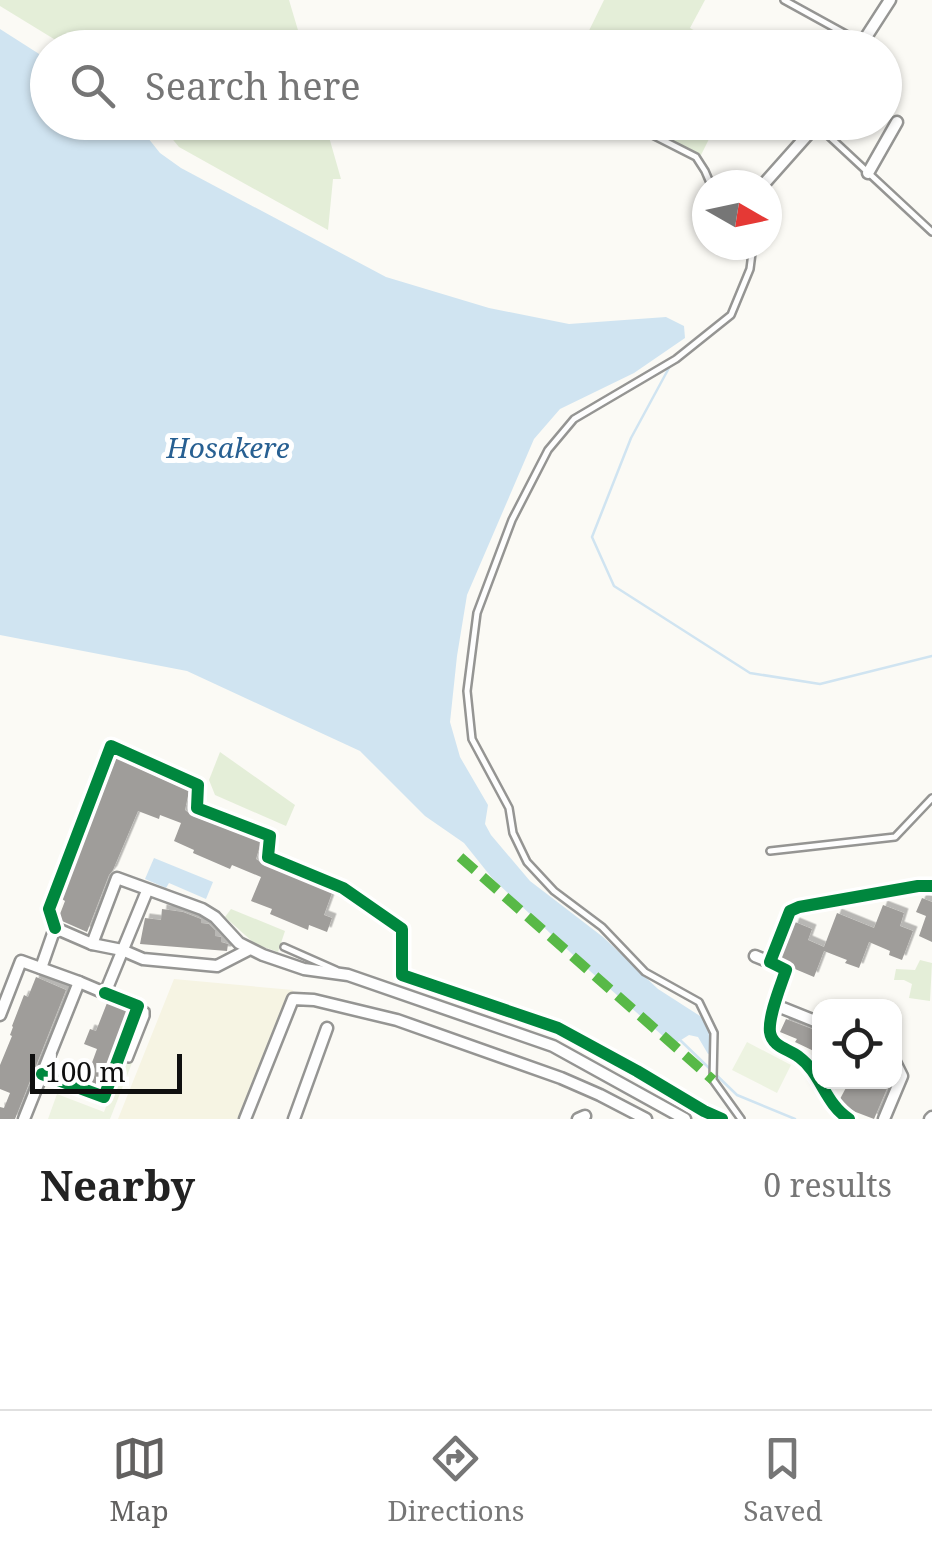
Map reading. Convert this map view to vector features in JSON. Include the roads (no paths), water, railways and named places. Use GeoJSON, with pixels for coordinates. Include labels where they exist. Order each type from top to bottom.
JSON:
{"type":"FeatureCollection","features":[{"type":"Feature","properties":{"kind":"street"},"geometry":{"type":"LineString","coordinates":[[870,30],[890,0]]}},
{"type":"Feature","properties":{"kind":"street"},"geometry":{"type":"LineString","coordinates":[[777,170],[804,140]]}},
{"type":"Feature","properties":{"kind":"street"},"geometry":{"type":"LineString","coordinates":[[868,173],[887,140]]}},
{"type":"Feature","properties":{"kind":"street"},"geometry":{"type":"LineString","coordinates":[[41,968],[55,928],[49,910],[111,746],[198,785],[196,808],[270,836],[268,857],[343,888],[402,929],[402,975],[558,1028],[637,1071],[701,1115],[722,1119]]}},
{"type":"Feature","properties":{"kind":"street"},"geometry":{"type":"LineString","coordinates":[[92,944],[117,878],[202,909],[216,918],[239,944],[304,970],[348,975],[553,1046],[685,1119]]}},
{"type":"Feature","properties":{"kind":"street"},"geometry":{"type":"LineString","coordinates":[[770,962],[786,918],[799,907],[932,886]]}},
{"type":"Feature","properties":{"kind":"street"},"geometry":{"type":"LineString","coordinates":[[105,993],[146,890]]}},
{"type":"Feature","properties":{"kind":"street"},"geometry":{"type":"LineString","coordinates":[[55,928],[92,944],[143,958],[217,966],[250,949]]}},
{"type":"Feature","properties":{"kind":"street"},"geometry":{"type":"LineString","coordinates":[[755,956],[786,970],[770,1034],[776,1044],[810,1067],[836,1110],[849,1119]]}},
{"type":"Feature","properties":{"kind":"street"},"geometry":{"type":"LineString","coordinates":[[0,1015],[21,961],[138,1006],[104,1097],[42,1074]]}},
{"type":"Feature","properties":{"kind":"street"},"geometry":{"type":"LineString","coordinates":[[24,1119],[79,982]]}},
{"type":"Feature","properties":{"kind":"street"},"geometry":{"type":"LineString","coordinates":[[245,1119],[292,999],[314,1000],[397,1020],[561,1078],[627,1114],[646,1119]]}},
{"type":"Feature","properties":{"kind":"street"},"geometry":{"type":"LineString","coordinates":[[776,1005],[812,1020]]}},
{"type":"Feature","properties":{"kind":"street"},"geometry":{"type":"LineString","coordinates":[[294,1119],[327,1028]]}},
{"type":"Feature","properties":{"kind":"street"},"geometry":{"type":"LineString","coordinates":[[553,1046],[558,1028]]}},
{"type":"Feature","properties":{"kind":"street"},"geometry":{"type":"LineString","coordinates":[[627,1086],[637,1071]]}},
{"type":"Feature","properties":{"kind":"street"},"geometry":{"type":"LineString","coordinates":[[884,1119],[897,1089]]}},
{"type":"Feature","properties":{"kind":"lane"},"geometry":{"type":"LineString","coordinates":[[784,0],[835,30]]}},
{"type":"Feature","properties":{"kind":"lane"},"geometry":{"type":"LineString","coordinates":[[663,140],[696,156],[706,170]]}},
{"type":"Feature","properties":{"kind":"lane"},"geometry":{"type":"LineString","coordinates":[[834,140],[932,232]]}},
{"type":"Feature","properties":{"kind":"lane"},"geometry":{"type":"LineString","coordinates":[[741,1119],[713,1080],[714,1032],[699,1002],[645,972],[602,926],[554,891],[527,862],[514,833],[510,808],[472,739],[467,691],[477,613],[512,520],[548,450],[574,419],[676,359],[731,315],[751,260]]}},
{"type":"Feature","properties":{"kind":"lane"},"geometry":{"type":"LineString","coordinates":[[770,851],[895,837],[932,798]]}},
{"type":"Feature","properties":{"kind":"lane"},"geometry":{"type":"LineString","coordinates":[[284,947],[348,975]]}},
{"type":"Feature","properties":{"kind":"lane"},"geometry":{"type":"LineString","coordinates":[[129,1059],[146,1016],[146,1010],[138,1006]]}},
{"type":"Feature","properties":{"kind":"water","name":"Hosakere"},"geometry":{"type":"Polygon","coordinates":[[[0,29],[30,48],[30,140],[150,140],[181,168],[386,277],[489,308],[569,324],[666,317],[684,326],[685,338],[634,373],[560,409],[534,439],[467,595],[450,722],[460,757],[488,805],[485,824],[491,835],[530,881],[603,937],[658,989],[700,1016],[712,1031],[712,1053],[708,1054],[698,1037],[689,1035],[673,1045],[492,878],[464,843],[425,816],[360,751],[187,671],[0,635],[0,29]]]}},
{"type":"Feature","properties":{"kind":"water"},"geometry":{"type":"Polygon","coordinates":[[[154,858],[213,882],[206,899],[169,883],[166,888],[145,879],[154,858]]]}},
{"type":"Feature","properties":{"kind":"waterway"},"geometry":{"type":"LineString","coordinates":[[670,366],[631,438],[592,537],[614,586],[750,673],[820,684],[932,656]]}},
{"type":"Feature","properties":{"kind":"waterway"},"geometry":{"type":"LineString","coordinates":[[679,1039],[737,1095],[795,1119]]}}]}
